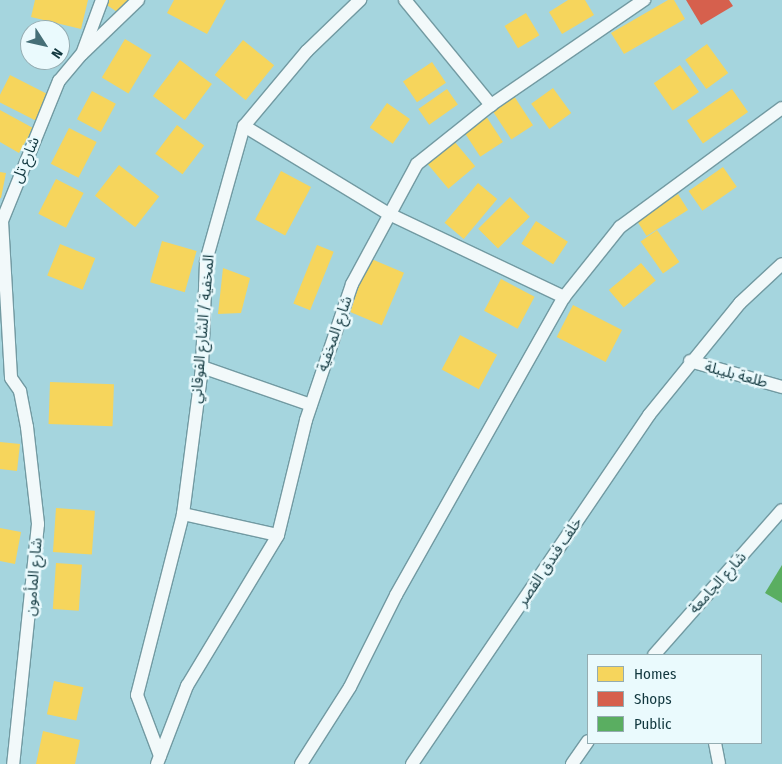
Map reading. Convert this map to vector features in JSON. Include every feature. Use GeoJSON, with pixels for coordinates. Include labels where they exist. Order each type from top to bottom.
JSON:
{"type":"FeatureCollection","features":[{"type":"Feature","properties":{"kind":"street","name":"شارع تل"},"geometry":{"type":"LineString","coordinates":[[20,391],[11,378],[1,223],[59,82],[82,54],[102,0]]}},
{"type":"Feature","properties":{"kind":"street"},"geometry":{"type":"LineString","coordinates":[[82,54],[138,0]]}},
{"type":"Feature","properties":{"kind":"street","name":"المخفية / الشارع الفوقاني"},"geometry":{"type":"LineString","coordinates":[[158,760],[137,695],[183,514],[202,367],[206,261],[244,126],[308,50],[360,0]]}},
{"type":"Feature","properties":{"kind":"street"},"geometry":{"type":"LineString","coordinates":[[406,0],[490,104]]}},
{"type":"Feature","properties":{"kind":"street","name":"شارع المخفية"},"geometry":{"type":"LineString","coordinates":[[158,760],[187,686],[278,535],[311,405],[352,284],[417,164],[490,104],[644,0]]}},
{"type":"Feature","properties":{"kind":"street"},"geometry":{"type":"LineString","coordinates":[[301,764],[350,687],[396,595],[564,297],[620,227],[782,108]]}},
{"type":"Feature","properties":{"kind":"street"},"geometry":{"type":"LineString","coordinates":[[244,126],[389,214],[564,297]]}},
{"type":"Feature","properties":{"kind":"street","name":"خلف فندق القصر"},"geometry":{"type":"LineString","coordinates":[[412,764],[690,361],[740,302],[782,264]]}},
{"type":"Feature","properties":{"kind":"street","name":"طلعة بليبلة"},"geometry":{"type":"LineString","coordinates":[[690,361],[782,387]]}},
{"type":"Feature","properties":{"kind":"street"},"geometry":{"type":"LineString","coordinates":[[202,367],[311,405]]}},
{"type":"Feature","properties":{"kind":"street","name":"شارع المأمون"},"geometry":{"type":"LineString","coordinates":[[13,764],[38,542],[33,461],[20,391]]}},
{"type":"Feature","properties":{"kind":"street","name":"شارع الجامعة"},"geometry":{"type":"LineString","coordinates":[[656,654],[782,510]]}},
{"type":"Feature","properties":{"kind":"street"},"geometry":{"type":"LineString","coordinates":[[183,514],[278,535]]}},
{"type":"Feature","properties":{"kind":"street"},"geometry":{"type":"LineString","coordinates":[[572,764],[587,742]]}},
{"type":"Feature","properties":{"kind":"street"},"geometry":{"type":"LineString","coordinates":[[715,744],[719,764]]}},
{"type":"Feature","properties":{"kind":"building: Homes"},"geometry":{"type":"Polygon","coordinates":[[[35,0],[88,0],[81,29],[70,26],[70,20],[44,20],[31,17],[35,0]]]}},
{"type":"Feature","properties":{"kind":"building: Homes"},"geometry":{"type":"Polygon","coordinates":[[[106,0],[129,0],[120,14],[104,3],[106,0]]]}},
{"type":"Feature","properties":{"kind":"building: Homes"},"geometry":{"type":"Polygon","coordinates":[[[174,0],[226,0],[207,34],[167,13],[174,0]]]}},
{"type":"Feature","properties":{"kind":"building: Homes"},"geometry":{"type":"Polygon","coordinates":[[[568,0],[585,0],[594,15],[562,34],[549,12],[568,0]]]}},
{"type":"Feature","properties":{"kind":"building: Homes"},"geometry":{"type":"Polygon","coordinates":[[[668,0],[674,0],[685,19],[624,54],[611,33],[668,0]]]}},
{"type":"Feature","properties":{"kind":"building: Homes"},"geometry":{"type":"Polygon","coordinates":[[[526,13],[539,35],[518,48],[505,26],[526,13]]]}},
{"type":"Feature","properties":{"kind":"building: Homes"},"geometry":{"type":"Polygon","coordinates":[[[125,39],[152,55],[128,94],[102,78],[125,39]]]}},
{"type":"Feature","properties":{"kind":"building: Homes"},"geometry":{"type":"Polygon","coordinates":[[[243,40],[274,65],[246,100],[215,75],[243,40]]]}},
{"type":"Feature","properties":{"kind":"building: Homes"},"geometry":{"type":"Polygon","coordinates":[[[707,44],[728,73],[706,89],[685,60],[707,44]]]}},
{"type":"Feature","properties":{"kind":"building: Homes"},"geometry":{"type":"Polygon","coordinates":[[[180,60],[212,84],[185,120],[153,96],[180,60]]]}},
{"type":"Feature","properties":{"kind":"building: Homes"},"geometry":{"type":"Polygon","coordinates":[[[432,62],[446,83],[417,102],[403,82],[432,62]]]}},
{"type":"Feature","properties":{"kind":"building: Homes"},"geometry":{"type":"Polygon","coordinates":[[[680,65],[699,92],[673,110],[654,83],[680,65]]]}},
{"type":"Feature","properties":{"kind":"building: Homes"},"geometry":{"type":"Polygon","coordinates":[[[10,75],[49,95],[36,121],[0,102],[0,95],[10,75]]]}},
{"type":"Feature","properties":{"kind":"building: Homes"},"geometry":{"type":"Polygon","coordinates":[[[553,88],[571,113],[549,129],[531,104],[553,88]]]}},
{"type":"Feature","properties":{"kind":"building: Homes"},"geometry":{"type":"Polygon","coordinates":[[[447,89],[458,105],[429,125],[418,109],[447,89]]]}},
{"type":"Feature","properties":{"kind":"building: Homes"},"geometry":{"type":"Polygon","coordinates":[[[732,89],[748,112],[703,143],[687,121],[732,89]]]}},
{"type":"Feature","properties":{"kind":"building: Homes"},"geometry":{"type":"Polygon","coordinates":[[[92,91],[116,104],[101,132],[77,119],[92,91]]]}},
{"type":"Feature","properties":{"kind":"building: Homes"},"geometry":{"type":"Polygon","coordinates":[[[514,96],[533,125],[511,140],[492,110],[514,96]]]}},
{"type":"Feature","properties":{"kind":"building: Homes"},"geometry":{"type":"Polygon","coordinates":[[[387,103],[410,119],[393,144],[370,128],[387,103]]]}},
{"type":"Feature","properties":{"kind":"building: Homes"},"geometry":{"type":"Polygon","coordinates":[[[0,110],[33,128],[19,153],[0,142],[0,110]]]}},
{"type":"Feature","properties":{"kind":"building: Homes"},"geometry":{"type":"Polygon","coordinates":[[[486,116],[503,142],[480,157],[463,131],[486,116]]]}},
{"type":"Feature","properties":{"kind":"building: Homes"},"geometry":{"type":"Polygon","coordinates":[[[177,125],[204,145],[182,174],[155,154],[177,125]]]}},
{"type":"Feature","properties":{"kind":"building: Homes"},"geometry":{"type":"Polygon","coordinates":[[[69,128],[97,142],[78,178],[51,164],[69,128]]]}},
{"type":"Feature","properties":{"kind":"building: Homes"},"geometry":{"type":"Polygon","coordinates":[[[454,141],[475,166],[448,189],[427,163],[454,141]]]}},
{"type":"Feature","properties":{"kind":"building: Homes"},"geometry":{"type":"Polygon","coordinates":[[[119,165],[159,196],[135,227],[95,196],[119,165]]]}},
{"type":"Feature","properties":{"kind":"building: Homes"},"geometry":{"type":"Polygon","coordinates":[[[723,167],[737,187],[702,211],[689,191],[723,167]]]}},
{"type":"Feature","properties":{"kind":"building: Homes"},"geometry":{"type":"Polygon","coordinates":[[[281,171],[311,187],[285,236],[255,220],[281,171]]]}},
{"type":"Feature","properties":{"kind":"building: Homes"},"geometry":{"type":"Polygon","coordinates":[[[0,172],[6,173],[1,198],[0,198],[0,172]]]}},
{"type":"Feature","properties":{"kind":"building: Homes"},"geometry":{"type":"Polygon","coordinates":[[[56,179],[84,193],[66,228],[38,214],[56,179]]]}},
{"type":"Feature","properties":{"kind":"building: Homes"},"geometry":{"type":"Polygon","coordinates":[[[478,183],[497,199],[464,239],[445,223],[478,183]]]}},
{"type":"Feature","properties":{"kind":"building: Homes"},"geometry":{"type":"Polygon","coordinates":[[[678,194],[688,210],[647,236],[636,220],[678,194]]]}},
{"type":"Feature","properties":{"kind":"building: Homes"},"geometry":{"type":"Polygon","coordinates":[[[510,197],[530,217],[498,249],[478,229],[510,197]]]}},
{"type":"Feature","properties":{"kind":"building: Homes"},"geometry":{"type":"Polygon","coordinates":[[[536,221],[568,242],[553,264],[521,244],[536,221]]]}},
{"type":"Feature","properties":{"kind":"building: Homes"},"geometry":{"type":"Polygon","coordinates":[[[657,230],[679,262],[663,273],[641,241],[657,230]]]}},
{"type":"Feature","properties":{"kind":"building: Homes"},"geometry":{"type":"Polygon","coordinates":[[[162,241],[197,251],[185,292],[150,282],[162,241]]]}},
{"type":"Feature","properties":{"kind":"building: Homes"},"geometry":{"type":"Polygon","coordinates":[[[60,244],[95,258],[82,290],[47,276],[60,244]]]}},
{"type":"Feature","properties":{"kind":"building: Homes"},"geometry":{"type":"Polygon","coordinates":[[[317,245],[334,252],[310,310],[293,303],[317,245]]]}},
{"type":"Feature","properties":{"kind":"building: Homes"},"geometry":{"type":"Polygon","coordinates":[[[369,258],[404,273],[382,325],[347,310],[369,258]]]}},
{"type":"Feature","properties":{"kind":"building: Homes"},"geometry":{"type":"Polygon","coordinates":[[[641,263],[656,281],[624,308],[609,290],[641,263]]]}},
{"type":"Feature","properties":{"kind":"building: Homes"},"geometry":{"type":"Polygon","coordinates":[[[223,268],[250,278],[241,313],[218,314],[223,268]]]}},
{"type":"Feature","properties":{"kind":"building: Homes"},"geometry":{"type":"Polygon","coordinates":[[[501,279],[535,297],[518,329],[484,311],[501,279]]]}},
{"type":"Feature","properties":{"kind":"building: Homes"},"geometry":{"type":"Polygon","coordinates":[[[573,305],[622,330],[606,362],[557,337],[573,305]]]}},
{"type":"Feature","properties":{"kind":"building: Homes"},"geometry":{"type":"Polygon","coordinates":[[[460,335],[497,355],[479,389],[442,369],[460,335]]]}},
{"type":"Feature","properties":{"kind":"building: Homes"},"geometry":{"type":"Polygon","coordinates":[[[50,382],[114,384],[112,426],[49,424],[50,382]]]}},
{"type":"Feature","properties":{"kind":"building: Homes"},"geometry":{"type":"Polygon","coordinates":[[[0,442],[20,444],[17,471],[0,469],[0,442]]]}},
{"type":"Feature","properties":{"kind":"building: Homes"},"geometry":{"type":"Polygon","coordinates":[[[56,508],[95,511],[92,555],[53,552],[56,508]]]}},
{"type":"Feature","properties":{"kind":"building: Homes"},"geometry":{"type":"Polygon","coordinates":[[[0,528],[21,532],[15,564],[0,561],[0,528]]]}},
{"type":"Feature","properties":{"kind":"building: Homes"},"geometry":{"type":"Polygon","coordinates":[[[56,563],[82,565],[79,611],[53,609],[56,563]]]}},
{"type":"Feature","properties":{"kind":"building: Homes"},"geometry":{"type":"Polygon","coordinates":[[[54,681],[83,687],[76,720],[47,714],[54,681]]]}},
{"type":"Feature","properties":{"kind":"building: Homes"},"geometry":{"type":"Polygon","coordinates":[[[43,731],[80,740],[75,764],[36,764],[43,731]]]}},
{"type":"Feature","properties":{"kind":"building: Shops"},"geometry":{"type":"Polygon","coordinates":[[[686,0],[729,0],[733,6],[701,25],[686,0]]]}},
{"type":"Feature","properties":{"kind":"building: Public"},"geometry":{"type":"Polygon","coordinates":[[[782,565],[782,603],[765,593],[782,565]]]}}]}
